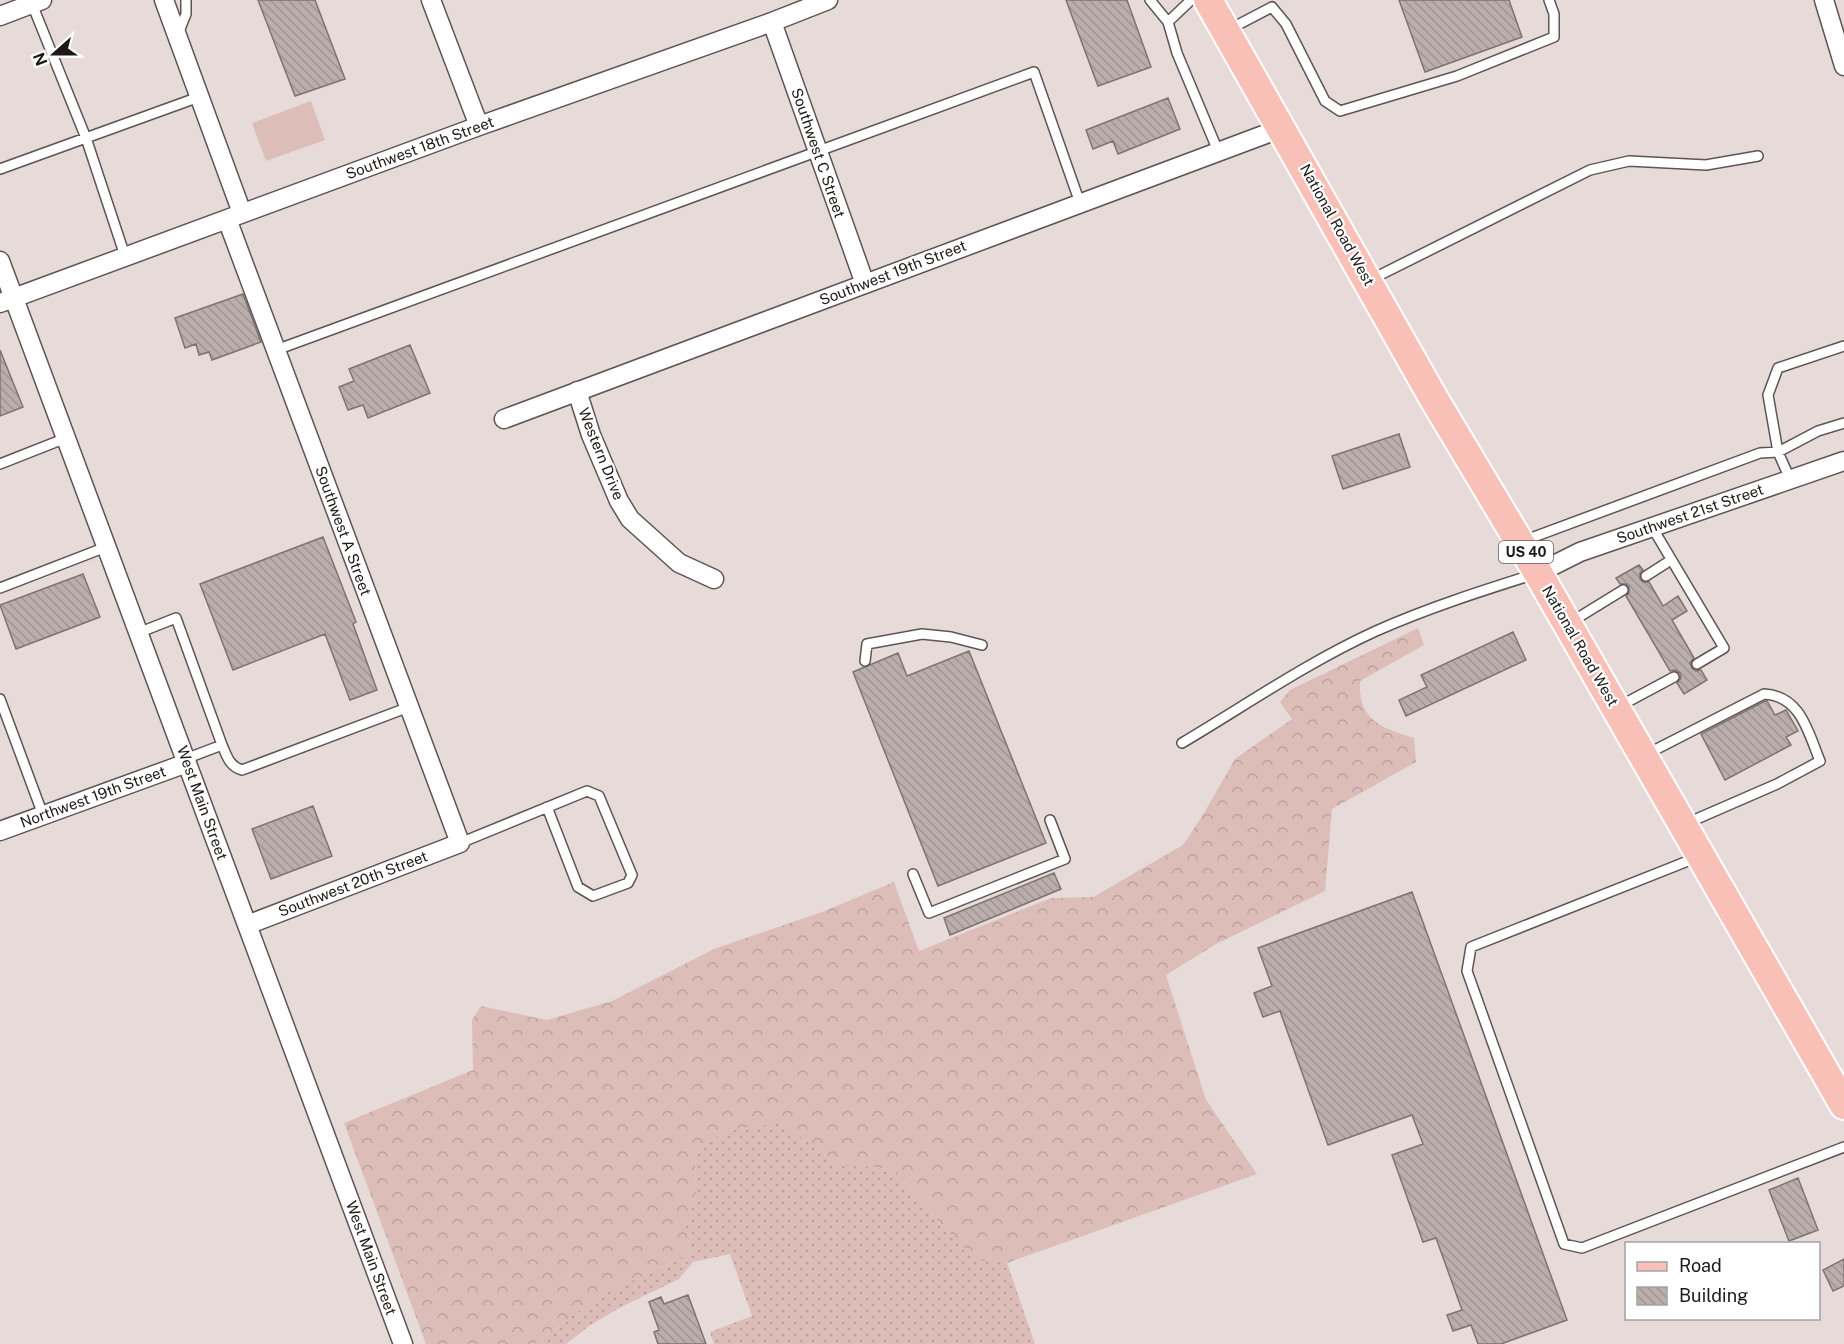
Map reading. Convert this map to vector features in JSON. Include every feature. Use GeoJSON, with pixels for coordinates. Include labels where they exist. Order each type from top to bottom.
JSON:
{"type":"FeatureCollection","features":[{"type":"Feature","properties":{"kind":"main road","name":"National Road West"},"geometry":{"type":"LineString","coordinates":[[1208,0],[1440,409],[1568,624],[1844,1105]]}},
{"type":"Feature","properties":{"kind":"street","name":"Southwest A Street"},"geometry":{"type":"LineString","coordinates":[[164,0],[199,97],[276,350],[460,843]]}},
{"type":"Feature","properties":{"kind":"street"},"geometry":{"type":"LineString","coordinates":[[431,0],[478,126]]}},
{"type":"Feature","properties":{"kind":"street","name":"Southwest 18th Street"},"geometry":{"type":"LineString","coordinates":[[7,300],[828,0]]}},
{"type":"Feature","properties":{"kind":"street"},"geometry":{"type":"LineString","coordinates":[[1824,0],[1844,66]]}},
{"type":"Feature","properties":{"kind":"street"},"geometry":{"type":"LineString","coordinates":[[0,16],[38,2]]}},
{"type":"Feature","properties":{"kind":"street","name":"Southwest C Street"},"geometry":{"type":"LineString","coordinates":[[772,22],[865,284]]}},
{"type":"Feature","properties":{"kind":"street","name":"Southwest 19th Street"},"geometry":{"type":"LineString","coordinates":[[504,419],[1281,128]]}},
{"type":"Feature","properties":{"kind":"street","name":"West Main Street"},"geometry":{"type":"LineString","coordinates":[[0,261],[7,300],[66,438],[403,1344]]}},
{"type":"Feature","properties":{"kind":"street","name":"Western Drive"},"geometry":{"type":"LineString","coordinates":[[577,391],[591,435],[619,501],[630,519],[679,562],[714,579]]}},
{"type":"Feature","properties":{"kind":"street","name":"Southwest 21st Street"},"geometry":{"type":"LineString","coordinates":[[1538,573],[1580,552],[1844,461]]}},
{"type":"Feature","properties":{"kind":"street","name":"Northwest 19th Street"},"geometry":{"type":"LineString","coordinates":[[0,831],[186,761]]}},
{"type":"Feature","properties":{"kind":"street","name":"Southwest 20th Street"},"geometry":{"type":"LineString","coordinates":[[247,925],[460,843]]}},
{"type":"Feature","properties":{"kind":"lane"},"geometry":{"type":"LineString","coordinates":[[177,36],[186,14],[186,0]]}},
{"type":"Feature","properties":{"kind":"lane"},"geometry":{"type":"LineString","coordinates":[[1150,0],[1168,22],[1177,53],[1218,151]]}},
{"type":"Feature","properties":{"kind":"lane"},"geometry":{"type":"LineString","coordinates":[[1168,22],[1191,0]]}},
{"type":"Feature","properties":{"kind":"lane"},"geometry":{"type":"LineString","coordinates":[[1226,31],[1271,3],[1286,24],[1325,101],[1340,111],[1457,76],[1554,37],[1554,14],[1549,0]]}},
{"type":"Feature","properties":{"kind":"lane"},"geometry":{"type":"LineString","coordinates":[[38,2],[125,256]]}},
{"type":"Feature","properties":{"kind":"lane"},"geometry":{"type":"LineString","coordinates":[[276,350],[1034,72],[1080,203]]}},
{"type":"Feature","properties":{"kind":"lane"},"geometry":{"type":"LineString","coordinates":[[0,170],[199,97]]}},
{"type":"Feature","properties":{"kind":"lane"},"geometry":{"type":"LineString","coordinates":[[1368,281],[1590,170],[1629,161],[1706,165],[1758,156]]}},
{"type":"Feature","properties":{"kind":"lane"},"geometry":{"type":"LineString","coordinates":[[1790,479],[1778,452],[1768,395],[1778,368],[1844,346]]}},
{"type":"Feature","properties":{"kind":"lane"},"geometry":{"type":"LineString","coordinates":[[1520,542],[1760,453],[1778,452],[1818,431],[1844,423]]}},
{"type":"Feature","properties":{"kind":"lane"},"geometry":{"type":"LineString","coordinates":[[0,464],[66,438]]}},
{"type":"Feature","properties":{"kind":"lane"},"geometry":{"type":"LineString","coordinates":[[1652,527],[1724,648],[1697,664]]}},
{"type":"Feature","properties":{"kind":"lane"},"geometry":{"type":"LineString","coordinates":[[0,588],[106,547]]}},
{"type":"Feature","properties":{"kind":"lane"},"geometry":{"type":"LineString","coordinates":[[1646,576],[1671,560]]}},
{"type":"Feature","properties":{"kind":"lane"},"geometry":{"type":"LineString","coordinates":[[1182,743],[1302,669],[1375,632],[1439,604],[1538,573]]}},
{"type":"Feature","properties":{"kind":"lane"},"geometry":{"type":"LineString","coordinates":[[1568,624],[1623,590]]}},
{"type":"Feature","properties":{"kind":"lane"},"geometry":{"type":"LineString","coordinates":[[138,633],[176,618],[222,745],[233,766],[242,770],[409,707]]}},
{"type":"Feature","properties":{"kind":"lane"},"geometry":{"type":"LineString","coordinates":[[865,662],[867,644],[922,634],[951,637],[982,645]]}},
{"type":"Feature","properties":{"kind":"lane"},"geometry":{"type":"LineString","coordinates":[[1616,708],[1674,677]]}},
{"type":"Feature","properties":{"kind":"lane"},"geometry":{"type":"LineString","coordinates":[[1643,756],[1764,694],[1776,694],[1786,699],[1800,714],[1820,761],[1778,784],[1683,825]]}},
{"type":"Feature","properties":{"kind":"lane"},"geometry":{"type":"LineString","coordinates":[[0,699],[43,814]]}},
{"type":"Feature","properties":{"kind":"lane"},"geometry":{"type":"LineString","coordinates":[[186,761],[222,745]]}},
{"type":"Feature","properties":{"kind":"lane"},"geometry":{"type":"LineString","coordinates":[[460,843],[547,807],[587,791],[599,796],[632,875],[628,883],[593,896],[578,887],[547,807]]}},
{"type":"Feature","properties":{"kind":"lane"},"geometry":{"type":"LineString","coordinates":[[913,874],[929,913],[1065,859],[1050,820]]}},
{"type":"Feature","properties":{"kind":"lane"},"geometry":{"type":"LineString","coordinates":[[1701,856],[1471,947],[1467,971],[1564,1245],[1582,1248],[1844,1147]]}},
{"type":"Feature","properties":{"kind":"green space"},"geometry":{"type":"Polygon","coordinates":[[[311,101],[325,140],[266,161],[252,123],[311,101]]]}},
{"type":"Feature","properties":{"kind":"green space"},"geometry":{"type":"Polygon","coordinates":[[[1418,628],[1424,645],[1360,681],[1360,695],[1368,714],[1382,726],[1414,738],[1416,762],[1332,809],[1325,891],[1216,944],[1166,975],[1206,1100],[1257,1174],[1007,1263],[977,1260],[945,1229],[894,1169],[840,1165],[781,1123],[730,1130],[695,1149],[696,1193],[685,1222],[690,1252],[665,1266],[600,1295],[535,1344],[426,1344],[344,1123],[473,1070],[472,1020],[481,1006],[547,1020],[612,1001],[714,949],[822,912],[894,882],[919,951],[1051,898],[1093,897],[1183,845],[1235,759],[1292,719],[1280,702],[1290,690],[1418,628]]]}},
{"type":"Feature","properties":{"kind":"green space"},"geometry":{"type":"Polygon","coordinates":[[[781,1122],[840,1165],[894,1169],[945,1229],[977,1259],[1007,1263],[1035,1344],[714,1344],[710,1332],[752,1316],[730,1254],[693,1262],[679,1279],[621,1307],[589,1326],[566,1344],[535,1344],[600,1295],[665,1266],[690,1252],[685,1222],[696,1193],[695,1149],[730,1130],[781,1122]]]}},
{"type":"Feature","properties":{"kind":"building"},"geometry":{"type":"Polygon","coordinates":[[[258,0],[315,0],[345,79],[295,96],[258,0]]]}},
{"type":"Feature","properties":{"kind":"building"},"geometry":{"type":"Polygon","coordinates":[[[1066,0],[1127,0],[1151,67],[1098,86],[1066,0]]]}},
{"type":"Feature","properties":{"kind":"building"},"geometry":{"type":"Polygon","coordinates":[[[1399,0],[1509,0],[1522,37],[1425,72],[1399,0]]]}},
{"type":"Feature","properties":{"kind":"building"},"geometry":{"type":"Polygon","coordinates":[[[1168,98],[1180,129],[1118,154],[1113,141],[1093,149],[1086,130],[1168,98]]]}},
{"type":"Feature","properties":{"kind":"building"},"geometry":{"type":"Polygon","coordinates":[[[243,294],[261,342],[212,360],[209,352],[199,355],[196,344],[185,348],[175,318],[243,294]]]}},
{"type":"Feature","properties":{"kind":"building"},"geometry":{"type":"Polygon","coordinates":[[[410,345],[430,393],[368,418],[363,405],[348,410],[339,387],[354,381],[349,369],[410,345]]]}},
{"type":"Feature","properties":{"kind":"building"},"geometry":{"type":"Polygon","coordinates":[[[0,350],[23,407],[0,416],[0,350]]]}},
{"type":"Feature","properties":{"kind":"building"},"geometry":{"type":"Polygon","coordinates":[[[1399,434],[1410,467],[1343,489],[1332,456],[1399,434]]]}},
{"type":"Feature","properties":{"kind":"building"},"geometry":{"type":"Polygon","coordinates":[[[323,537],[356,622],[353,624],[377,690],[350,700],[325,634],[233,670],[200,584],[323,537]]]}},
{"type":"Feature","properties":{"kind":"building"},"geometry":{"type":"Polygon","coordinates":[[[1639,565],[1643,570],[1640,573],[1640,579],[1643,582],[1649,582],[1663,606],[1678,596],[1687,611],[1672,620],[1694,658],[1690,663],[1692,668],[1696,671],[1701,670],[1707,680],[1684,694],[1677,683],[1681,678],[1680,673],[1675,670],[1670,671],[1626,596],[1629,593],[1629,587],[1626,584],[1620,584],[1616,578],[1639,565]]]}},
{"type":"Feature","properties":{"kind":"building"},"geometry":{"type":"Polygon","coordinates":[[[83,574],[100,617],[16,649],[0,605],[83,574]]]}},
{"type":"Feature","properties":{"kind":"building"},"geometry":{"type":"Polygon","coordinates":[[[1513,632],[1526,660],[1406,716],[1399,700],[1427,687],[1421,675],[1513,632]]]}},
{"type":"Feature","properties":{"kind":"building"},"geometry":{"type":"Polygon","coordinates":[[[969,651],[1046,843],[938,886],[853,672],[898,653],[907,676],[969,651]]]}},
{"type":"Feature","properties":{"kind":"building"},"geometry":{"type":"Polygon","coordinates":[[[1765,701],[1775,715],[1786,710],[1798,731],[1786,737],[1791,745],[1725,780],[1701,734],[1765,701]]]}},
{"type":"Feature","properties":{"kind":"building"},"geometry":{"type":"Polygon","coordinates":[[[313,806],[332,856],[271,879],[252,829],[313,806]]]}},
{"type":"Feature","properties":{"kind":"building"},"geometry":{"type":"Polygon","coordinates":[[[1054,873],[1061,889],[950,935],[944,918],[1054,873]]]}},
{"type":"Feature","properties":{"kind":"building"},"geometry":{"type":"Polygon","coordinates":[[[1412,892],[1567,1320],[1501,1344],[1478,1344],[1471,1325],[1453,1331],[1447,1315],[1462,1310],[1436,1238],[1423,1242],[1392,1155],[1423,1144],[1412,1115],[1328,1145],[1280,1011],[1263,1017],[1254,993],[1272,986],[1258,948],[1412,892]]]}},
{"type":"Feature","properties":{"kind":"building"},"geometry":{"type":"Polygon","coordinates":[[[1798,1178],[1818,1230],[1789,1241],[1769,1190],[1798,1178]]]}},
{"type":"Feature","properties":{"kind":"building"},"geometry":{"type":"Polygon","coordinates":[[[1844,1259],[1844,1286],[1833,1291],[1823,1270],[1844,1259]]]}},
{"type":"Feature","properties":{"kind":"building"},"geometry":{"type":"Polygon","coordinates":[[[688,1295],[706,1344],[658,1344],[654,1332],[659,1330],[649,1302],[661,1297],[664,1304],[688,1295]]]}}]}
